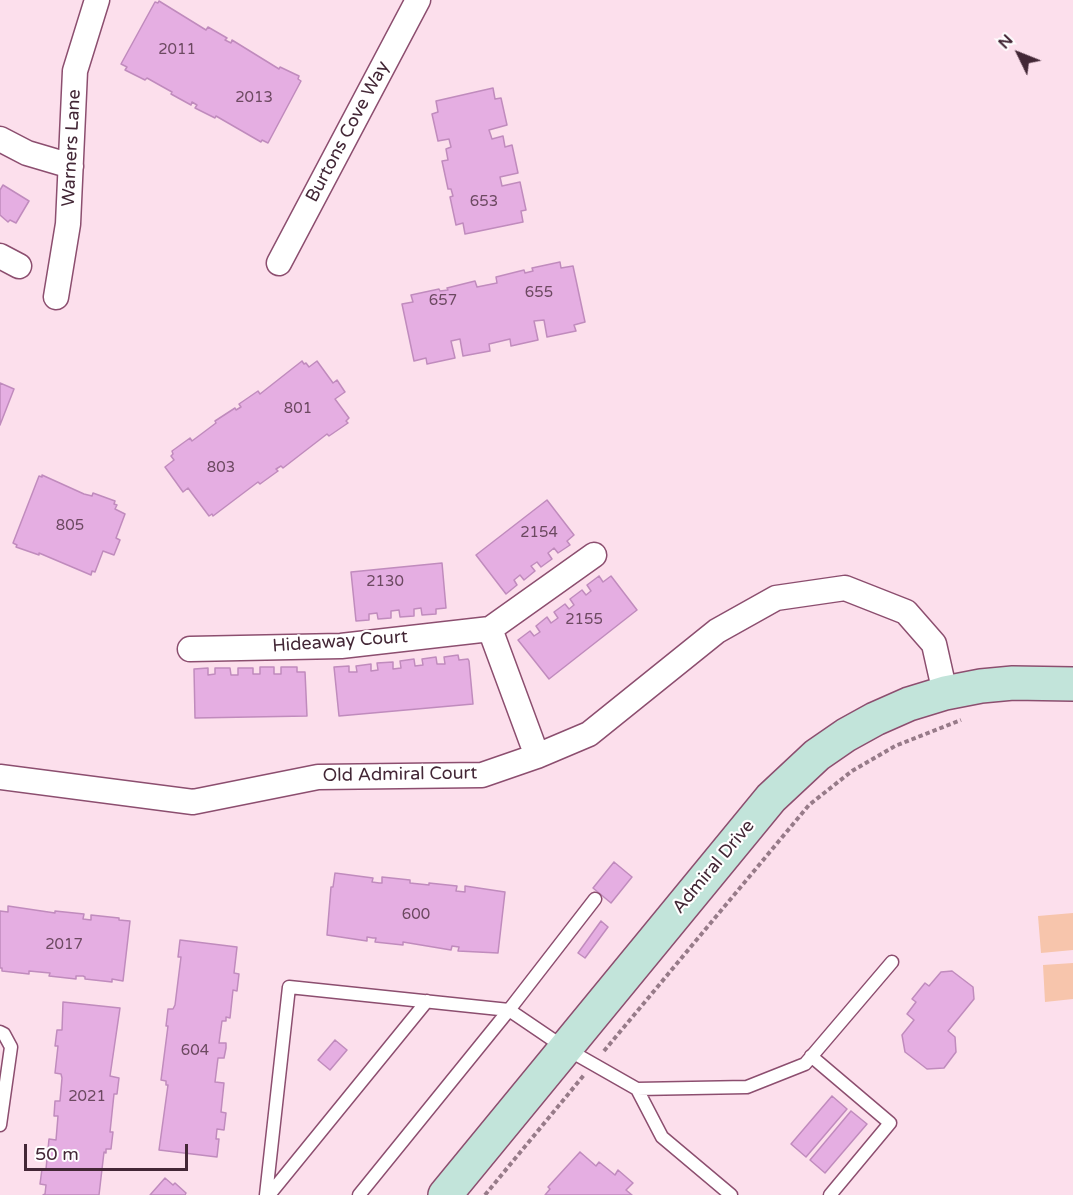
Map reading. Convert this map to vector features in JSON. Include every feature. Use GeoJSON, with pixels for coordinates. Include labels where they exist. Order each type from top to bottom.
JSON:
{"type":"FeatureCollection","features":[{"type":"Feature","properties":{"kind":"street","name":"Warners Lane"},"geometry":{"type":"LineString","coordinates":[[56,297],[68,224],[75,71],[97,0]]}},
{"type":"Feature","properties":{"kind":"street","name":"Burtons Cove Way"},"geometry":{"type":"LineString","coordinates":[[279,264],[418,0]]}},
{"type":"Feature","properties":{"kind":"street"},"geometry":{"type":"LineString","coordinates":[[0,139],[27,153],[71,166]]}},
{"type":"Feature","properties":{"kind":"street","name":"Hideaway Court"},"geometry":{"type":"LineString","coordinates":[[190,649],[341,646],[490,629],[594,555]]}},
{"type":"Feature","properties":{"kind":"street","name":"Old Admiral Court"},"geometry":{"type":"LineString","coordinates":[[0,777],[193,802],[318,777],[482,775],[537,756],[589,734],[717,631],[776,598],[845,588],[906,612],[934,644],[954,706]]}},
{"type":"Feature","properties":{"kind":"street"},"geometry":{"type":"LineString","coordinates":[[490,629],[537,756]]}},
{"type":"Feature","properties":{"kind":"street","name":"Admiral Drive"},"geometry":{"type":"LineString","coordinates":[[445,1195],[764,807],[794,775],[817,755],[846,735],[909,704],[954,706],[981,686],[1013,683],[1073,684]]}},
{"type":"Feature","properties":{"kind":"lane"},"geometry":{"type":"LineString","coordinates":[[359,1195],[509,1010],[595,898]]}},
{"type":"Feature","properties":{"kind":"lane"},"geometry":{"type":"LineString","coordinates":[[267,1195],[289,987],[509,1010],[565,1048],[638,1089],[747,1087],[805,1064],[892,962]]}},
{"type":"Feature","properties":{"kind":"lane"},"geometry":{"type":"LineString","coordinates":[[267,1195],[427,1001]]}},
{"type":"Feature","properties":{"kind":"lane"},"geometry":{"type":"LineString","coordinates":[[0,1032],[4,1034],[11,1047],[0,1125]]}},
{"type":"Feature","properties":{"kind":"lane"},"geometry":{"type":"LineString","coordinates":[[811,1056],[890,1122],[830,1195]]}},
{"type":"Feature","properties":{"kind":"lane"},"geometry":{"type":"LineString","coordinates":[[638,1089],[662,1137],[731,1195]]}},
{"type":"Feature","properties":{"kind":"path"},"geometry":{"type":"LineString","coordinates":[[485,1195],[809,805],[852,771],[895,746],[954,706]]}},
{"type":"Feature","properties":{"kind":"shaded area"},"geometry":{"type":"Polygon","coordinates":[[[1073,913],[1073,950],[1041,953],[1038,916],[1073,913]]]}},
{"type":"Feature","properties":{"kind":"shaded area"},"geometry":{"type":"Polygon","coordinates":[[[1073,963],[1073,999],[1045,1002],[1043,965],[1073,963]]]}},
{"type":"Feature","properties":{"kind":"building"},"geometry":{"type":"Polygon","coordinates":[[[159,1],[206,30],[208,27],[227,38],[225,40],[231,43],[232,40],[279,69],[280,67],[299,76],[298,79],[301,81],[268,143],[262,140],[261,142],[216,116],[215,118],[195,108],[197,105],[192,102],[191,105],[147,78],[145,80],[125,70],[127,67],[121,64],[155,2],[159,1]]]}},
{"type":"Feature","properties":{"kind":"building"},"geometry":{"type":"Polygon","coordinates":[[[493,88],[495,99],[501,98],[507,125],[489,130],[492,139],[503,136],[505,147],[512,145],[518,173],[500,177],[502,186],[520,182],[526,210],[521,211],[523,222],[465,234],[463,223],[456,225],[450,197],[453,196],[451,189],[448,189],[442,161],[448,160],[446,149],[451,147],[449,139],[438,141],[432,114],[438,112],[436,101],[493,88]]]}},
{"type":"Feature","properties":{"kind":"building"},"geometry":{"type":"Polygon","coordinates":[[[3,185],[29,201],[16,223],[10,220],[8,222],[0,215],[0,190],[3,185]]]}},
{"type":"Feature","properties":{"kind":"building"},"geometry":{"type":"Polygon","coordinates":[[[560,262],[561,268],[573,266],[585,322],[574,325],[576,331],[547,337],[544,320],[534,321],[538,340],[511,346],[510,339],[489,344],[490,351],[463,356],[460,339],[451,341],[455,358],[427,364],[426,358],[414,361],[402,304],[413,302],[411,295],[439,289],[440,291],[448,290],[447,288],[475,281],[477,287],[497,283],[496,277],[524,270],[525,273],[533,271],[532,268],[560,262]]]}},
{"type":"Feature","properties":{"kind":"building"},"geometry":{"type":"Polygon","coordinates":[[[302,361],[309,367],[317,361],[333,383],[337,380],[345,392],[335,399],[349,418],[346,421],[348,423],[329,436],[327,434],[283,468],[281,466],[276,469],[278,471],[260,484],[258,482],[213,516],[212,514],[209,516],[188,488],[183,492],[165,467],[174,460],[171,456],[172,451],[190,438],[192,441],[216,423],[215,421],[235,408],[236,410],[241,407],[239,404],[258,391],[260,394],[302,361]]]}},
{"type":"Feature","properties":{"kind":"building"},"geometry":{"type":"Polygon","coordinates":[[[0,383],[14,389],[0,425],[0,383]]]}},
{"type":"Feature","properties":{"kind":"building"},"geometry":{"type":"Polygon","coordinates":[[[42,475],[84,494],[92,496],[93,493],[115,501],[114,504],[117,505],[115,509],[125,514],[116,538],[120,540],[114,555],[103,551],[95,572],[92,571],[91,575],[39,553],[39,555],[16,547],[17,545],[13,543],[39,476],[42,477],[42,475]]]}},
{"type":"Feature","properties":{"kind":"building"},"geometry":{"type":"Polygon","coordinates":[[[547,500],[574,535],[567,541],[570,545],[558,553],[554,548],[548,553],[552,559],[541,567],[537,562],[531,566],[535,571],[524,580],[520,575],[514,580],[517,585],[506,594],[476,555],[547,500]]]}},
{"type":"Feature","properties":{"kind":"building"},"geometry":{"type":"Polygon","coordinates":[[[442,563],[446,608],[436,609],[436,614],[422,615],[421,608],[414,609],[414,616],[400,617],[399,610],[391,611],[391,618],[378,619],[377,613],[369,614],[369,620],[356,621],[351,572],[442,563]]]}},
{"type":"Feature","properties":{"kind":"building"},"geometry":{"type":"Polygon","coordinates":[[[599,576],[603,582],[611,576],[637,610],[549,679],[518,640],[530,631],[534,636],[540,632],[536,626],[547,617],[551,623],[558,618],[554,612],[565,604],[569,609],[574,605],[570,599],[582,590],[586,595],[591,591],[587,585],[599,576]]]}},
{"type":"Feature","properties":{"kind":"building"},"geometry":{"type":"Polygon","coordinates":[[[458,655],[459,660],[468,659],[469,661],[473,704],[339,716],[334,667],[349,666],[349,672],[357,672],[356,666],[371,664],[371,671],[378,670],[377,663],[393,662],[393,669],[401,668],[400,661],[414,659],[415,666],[423,665],[422,659],[436,657],[437,664],[445,664],[444,657],[458,655]]]}},
{"type":"Feature","properties":{"kind":"building"},"geometry":{"type":"Polygon","coordinates":[[[260,667],[274,667],[274,674],[281,674],[281,667],[297,667],[297,672],[305,672],[307,716],[195,718],[194,669],[208,668],[208,675],[215,674],[215,668],[230,668],[231,675],[238,675],[238,668],[253,668],[253,674],[260,674],[260,667]]]}},
{"type":"Feature","properties":{"kind":"building"},"geometry":{"type":"Polygon","coordinates":[[[614,862],[632,877],[611,903],[593,888],[614,862]]]}},
{"type":"Feature","properties":{"kind":"building"},"geometry":{"type":"Polygon","coordinates":[[[335,873],[373,878],[372,882],[379,883],[382,883],[382,877],[410,880],[410,883],[457,886],[456,891],[465,892],[465,886],[505,892],[498,953],[458,951],[459,947],[452,946],[451,950],[403,942],[403,945],[375,942],[376,938],[367,937],[367,941],[327,935],[331,887],[333,887],[335,873]]]}},
{"type":"Feature","properties":{"kind":"building"},"geometry":{"type":"Polygon","coordinates":[[[8,906],[55,913],[55,911],[84,914],[83,919],[91,920],[91,915],[130,921],[123,981],[85,979],[83,976],[76,976],[76,979],[29,971],[29,974],[2,971],[0,968],[0,911],[8,912],[8,906]]]}},
{"type":"Feature","properties":{"kind":"building"},"geometry":{"type":"Polygon","coordinates":[[[601,921],[608,927],[585,958],[578,953],[601,921]]]}},
{"type":"Feature","properties":{"kind":"building"},"geometry":{"type":"Polygon","coordinates":[[[180,940],[237,947],[234,973],[239,974],[237,991],[233,990],[230,1018],[226,1017],[226,1021],[222,1021],[219,1043],[226,1043],[226,1048],[224,1058],[218,1058],[215,1082],[224,1083],[221,1112],[226,1113],[224,1130],[217,1129],[216,1139],[219,1139],[217,1157],[159,1150],[168,1085],[166,1081],[161,1080],[168,1026],[166,1026],[168,1009],[173,1009],[175,1005],[181,957],[178,957],[180,940]]]}},
{"type":"Feature","properties":{"kind":"building"},"geometry":{"type":"Polygon","coordinates":[[[952,971],[973,987],[974,999],[948,1031],[955,1037],[956,1052],[944,1068],[927,1069],[905,1052],[902,1035],[914,1020],[907,1014],[916,1002],[912,999],[925,983],[929,986],[941,972],[952,971]]]}},
{"type":"Feature","properties":{"kind":"building"},"geometry":{"type":"Polygon","coordinates":[[[63,1002],[120,1008],[110,1076],[119,1078],[117,1094],[114,1094],[110,1132],[113,1132],[111,1149],[106,1149],[106,1153],[104,1152],[99,1195],[43,1195],[46,1185],[40,1184],[42,1169],[46,1169],[49,1139],[56,1140],[58,1116],[54,1116],[55,1101],[60,1101],[62,1078],[61,1074],[55,1073],[58,1046],[55,1046],[57,1030],[62,1030],[63,1002]]]}},
{"type":"Feature","properties":{"kind":"building"},"geometry":{"type":"Polygon","coordinates":[[[335,1040],[347,1050],[330,1070],[318,1060],[335,1040]]]}},
{"type":"Feature","properties":{"kind":"building"},"geometry":{"type":"Polygon","coordinates":[[[832,1096],[847,1109],[806,1157],[791,1144],[832,1096]]]}},
{"type":"Feature","properties":{"kind":"building"},"geometry":{"type":"Polygon","coordinates":[[[851,1111],[867,1124],[825,1173],[810,1160],[851,1111]]]}},
{"type":"Feature","properties":{"kind":"building"},"geometry":{"type":"Polygon","coordinates":[[[580,1152],[596,1166],[599,1162],[615,1175],[618,1170],[633,1183],[626,1190],[632,1195],[545,1195],[550,1189],[548,1187],[580,1152]]]}},
{"type":"Feature","properties":{"kind":"building"},"geometry":{"type":"Polygon","coordinates":[[[165,1178],[173,1185],[175,1183],[186,1193],[185,1195],[150,1195],[165,1178]]]}}]}
